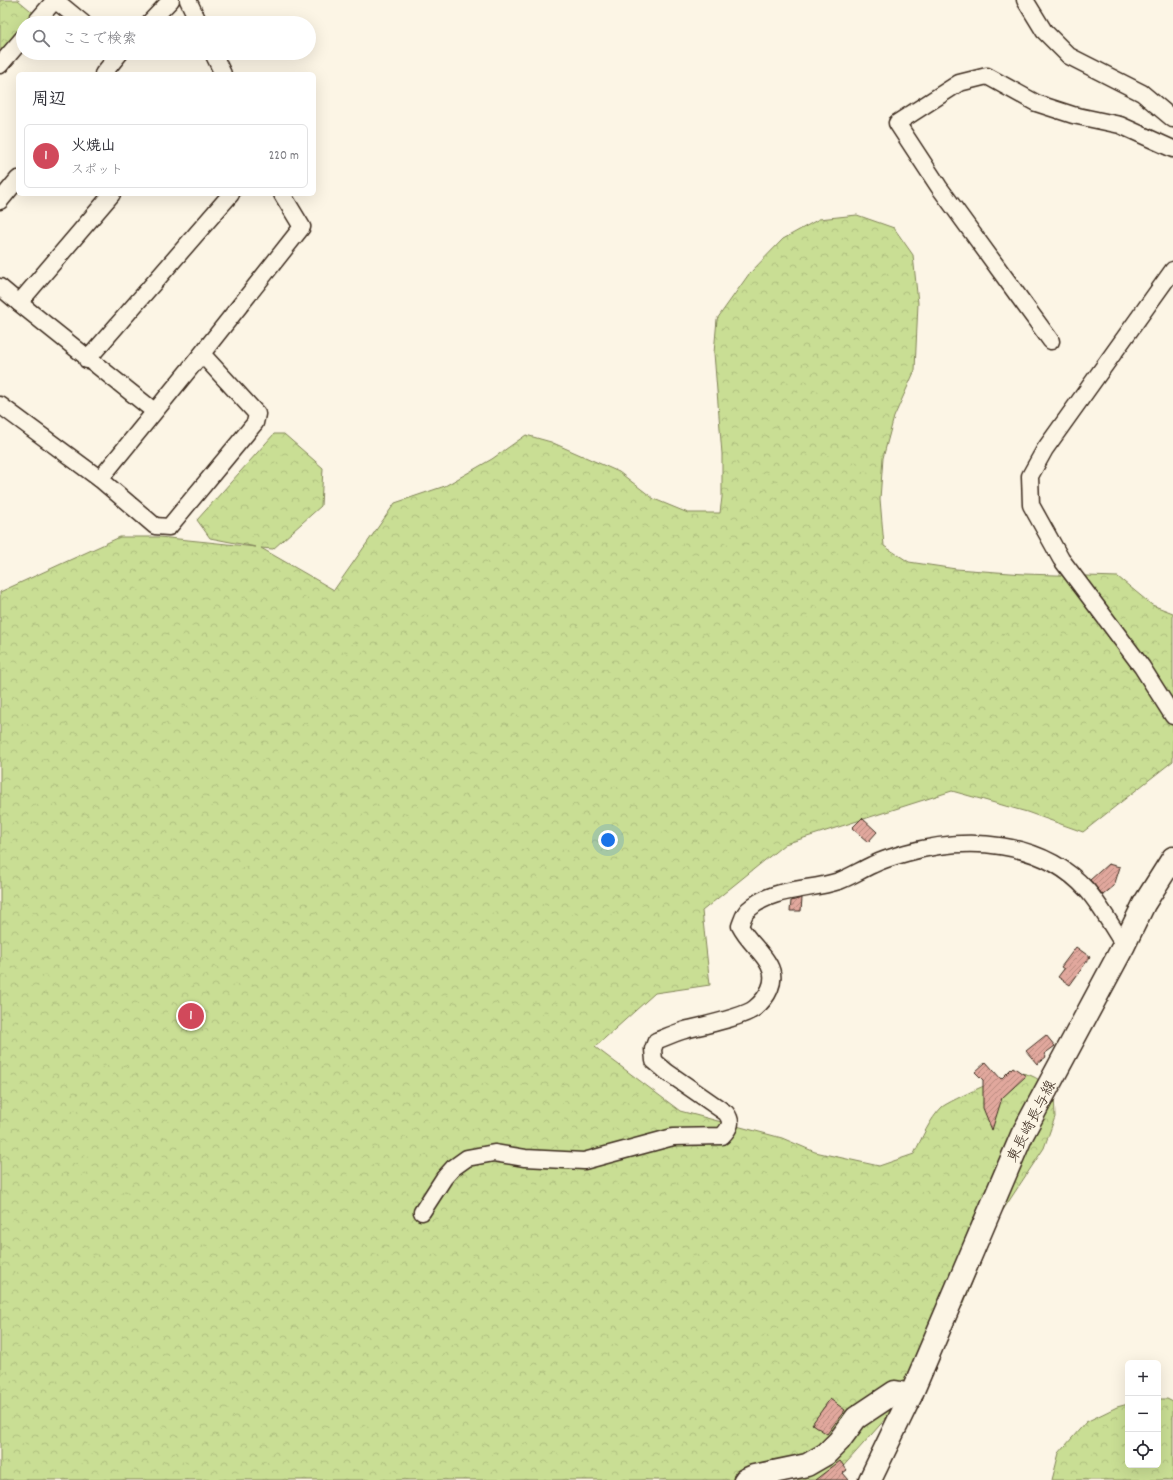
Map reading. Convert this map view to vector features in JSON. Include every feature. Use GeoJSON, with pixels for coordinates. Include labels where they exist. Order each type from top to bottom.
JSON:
{"type":"FeatureCollection","features":[{"type":"Feature","properties":{"kind":"main road","name":"東長崎長与線"},"geometry":{"type":"LineString","coordinates":[[870,1480],[911,1395],[1022,1134],[1124,945],[1144,904],[1173,858]]}},
{"type":"Feature","properties":{"kind":"main road"},"geometry":{"type":"LineString","coordinates":[[745,1480],[754,1476],[807,1465],[826,1454],[839,1441],[856,1418],[895,1392],[911,1395]]}},
{"type":"Feature","properties":{"kind":"street"},"geometry":{"type":"LineString","coordinates":[[41,16],[55,0],[74,16]]}},
{"type":"Feature","properties":{"kind":"street"},"geometry":{"type":"LineString","coordinates":[[156,16],[171,0]]}},
{"type":"Feature","properties":{"kind":"street"},"geometry":{"type":"LineString","coordinates":[[188,0],[196,16]]}},
{"type":"Feature","properties":{"kind":"street"},"geometry":{"type":"LineString","coordinates":[[1025,0],[1044,31],[1069,56],[1142,93],[1173,119]]}},
{"type":"Feature","properties":{"kind":"street"},"geometry":{"type":"LineString","coordinates":[[0,64],[16,46]]}},
{"type":"Feature","properties":{"kind":"street"},"geometry":{"type":"LineString","coordinates":[[105,72],[114,60]]}},
{"type":"Feature","properties":{"kind":"street"},"geometry":{"type":"LineString","coordinates":[[1051,341],[939,187],[897,123],[959,83],[987,76],[1036,103],[1073,115],[1120,125],[1173,149]]}},
{"type":"Feature","properties":{"kind":"street"},"geometry":{"type":"LineString","coordinates":[[0,201],[16,181]]}},
{"type":"Feature","properties":{"kind":"street"},"geometry":{"type":"LineString","coordinates":[[19,303],[110,196]]}},
{"type":"Feature","properties":{"kind":"street"},"geometry":{"type":"LineString","coordinates":[[88,360],[229,196]]}},
{"type":"Feature","properties":{"kind":"street"},"geometry":{"type":"LineString","coordinates":[[100,479],[202,354],[302,227],[283,196]]}},
{"type":"Feature","properties":{"kind":"street"},"geometry":{"type":"LineString","coordinates":[[1173,270],[1045,449],[1030,476],[1031,506],[1061,558],[1142,667],[1173,716]]}},
{"type":"Feature","properties":{"kind":"street"},"geometry":{"type":"LineString","coordinates":[[0,287],[88,360],[154,412]]}},
{"type":"Feature","properties":{"kind":"street"},"geometry":{"type":"LineString","coordinates":[[0,405],[100,479],[155,526],[169,527],[255,423],[257,414],[202,354]]}},
{"type":"Feature","properties":{"kind":"street"},"geometry":{"type":"LineString","coordinates":[[422,1212],[444,1178],[453,1168],[467,1158],[494,1153],[525,1158],[584,1161],[673,1138],[722,1136],[730,1127],[730,1119],[726,1113],[654,1061],[652,1048],[656,1041],[683,1030],[720,1022],[754,1009],[768,995],[772,980],[770,966],[745,938],[740,926],[747,911],[766,898],[787,891],[839,881],[873,864],[906,852],[952,844],[1007,846],[1028,851],[1061,868],[1087,890],[1124,945]]}},
{"type":"Feature","properties":{"kind":"green space"},"geometry":{"type":"Polygon","coordinates":[[[0,0],[18,0],[36,15],[16,16],[16,38],[0,57],[0,0]]]}},
{"type":"Feature","properties":{"kind":"green space"},"geometry":{"type":"Polygon","coordinates":[[[857,215],[894,228],[913,255],[918,303],[915,370],[894,417],[883,458],[880,499],[884,546],[909,562],[956,569],[1024,574],[1118,577],[1152,605],[1173,613],[1173,761],[1083,832],[1027,812],[952,791],[785,844],[702,911],[710,985],[655,993],[595,1047],[680,1111],[782,1138],[815,1152],[879,1166],[914,1154],[930,1123],[942,1107],[995,1081],[1016,1074],[1026,1074],[1039,1080],[1054,1094],[1055,1117],[1044,1148],[999,1216],[963,1305],[896,1407],[831,1480],[0,1480],[0,592],[120,537],[159,537],[256,547],[210,538],[197,520],[274,434],[284,434],[323,468],[321,506],[273,549],[261,548],[334,590],[395,503],[445,486],[492,459],[526,435],[551,442],[619,472],[654,499],[688,513],[720,513],[722,497],[722,454],[714,353],[717,319],[749,274],[783,239],[819,219],[857,215]]]}},
{"type":"Feature","properties":{"kind":"green space"},"geometry":{"type":"Polygon","coordinates":[[[1161,1399],[1167,1399],[1173,1402],[1173,1480],[1052,1480],[1059,1453],[1086,1422],[1117,1407],[1125,1405],[1125,1468],[1161,1468],[1161,1399]]]}},
{"type":"Feature","properties":{"kind":"building"},"geometry":{"type":"Polygon","coordinates":[[[862,818],[877,832],[868,842],[852,828],[862,818]]]}},
{"type":"Feature","properties":{"kind":"building"},"geometry":{"type":"Polygon","coordinates":[[[1108,864],[1120,867],[1114,886],[1103,895],[1090,880],[1108,864]]]}},
{"type":"Feature","properties":{"kind":"building"},"geometry":{"type":"Polygon","coordinates":[[[802,898],[801,911],[790,911],[791,901],[802,898]]]}},
{"type":"Feature","properties":{"kind":"building"},"geometry":{"type":"Polygon","coordinates":[[[1076,947],[1090,957],[1070,985],[1058,977],[1064,969],[1061,967],[1076,947]]]}},
{"type":"Feature","properties":{"kind":"building"},"geometry":{"type":"Polygon","coordinates":[[[1046,1035],[1055,1046],[1044,1054],[1046,1057],[1037,1064],[1026,1051],[1046,1035]]]}},
{"type":"Feature","properties":{"kind":"building"},"geometry":{"type":"Polygon","coordinates":[[[986,1062],[1001,1079],[1013,1067],[1026,1076],[1002,1098],[992,1130],[983,1108],[983,1080],[975,1072],[986,1062]]]}},
{"type":"Feature","properties":{"kind":"building"},"geometry":{"type":"Polygon","coordinates":[[[830,1399],[845,1410],[827,1434],[812,1424],[830,1399]]]}},
{"type":"Feature","properties":{"kind":"building"},"geometry":{"type":"Polygon","coordinates":[[[840,1461],[847,1470],[843,1473],[849,1480],[815,1480],[840,1461]]]}},
{"type":"Feature","properties":{"kind":"place","name":"火焼山"},"geometry":{"type":"Point","coordinates":[191,1016]}}]}
